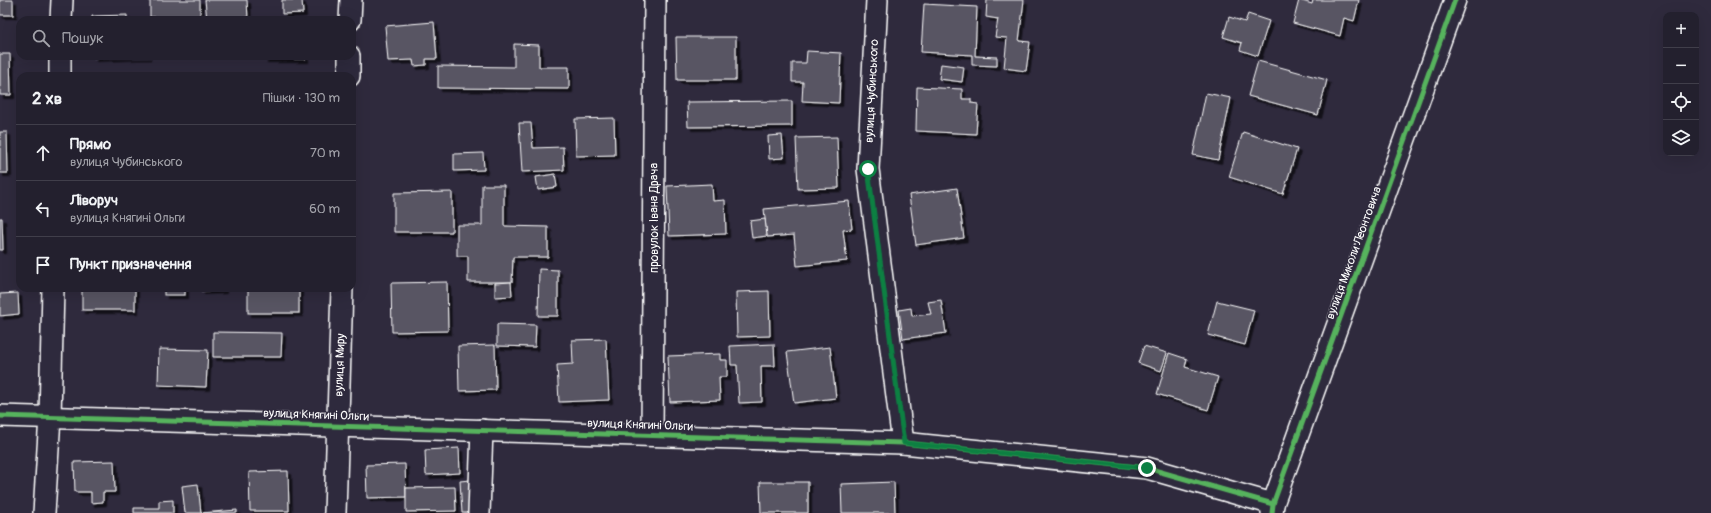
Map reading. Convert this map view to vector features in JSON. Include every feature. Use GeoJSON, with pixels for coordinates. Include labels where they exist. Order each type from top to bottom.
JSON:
{"type":"FeatureCollection","features":[{"type":"Feature","properties":{"kind":"street"},"geometry":{"type":"LineString","coordinates":[[61,16],[62,0]]}},
{"type":"Feature","properties":{"kind":"street"},"geometry":{"type":"LineString","coordinates":[[350,16],[351,0]]}},
{"type":"Feature","properties":{"kind":"street","name":"провулок Івана Драча"},"geometry":{"type":"LineString","coordinates":[[652,435],[655,0]]}},
{"type":"Feature","properties":{"kind":"street","name":"вулиця Чубинського"},"geometry":{"type":"LineString","coordinates":[[877,0],[868,169],[904,443]]}},
{"type":"Feature","properties":{"kind":"street","name":"вулиця Миколи Леонтовича"},"geometry":{"type":"LineString","coordinates":[[1272,508],[1455,0]]}},
{"type":"Feature","properties":{"kind":"street"},"geometry":{"type":"LineString","coordinates":[[60,60],[60,72]]}},
{"type":"Feature","properties":{"kind":"street"},"geometry":{"type":"LineString","coordinates":[[349,60],[349,72]]}},
{"type":"Feature","properties":{"kind":"street"},"geometry":{"type":"LineString","coordinates":[[44,513],[50,417],[53,292]]}},
{"type":"Feature","properties":{"kind":"street","name":"вулиця Миру"},"geometry":{"type":"LineString","coordinates":[[335,513],[342,292]]}},
{"type":"Feature","properties":{"kind":"street","name":"вулиця Княгині Ольги"},"geometry":{"type":"LineString","coordinates":[[0,416],[904,443],[1147,468],[1272,508]]}},
{"type":"Feature","properties":{"kind":"street"},"geometry":{"type":"LineString","coordinates":[[479,513],[482,430]]}},
{"type":"Feature","properties":{"kind":"building"},"geometry":{"type":"Polygon","coordinates":[[[0,0],[13,0],[13,15],[0,15],[0,0]]]}},
{"type":"Feature","properties":{"kind":"building"},"geometry":{"type":"Polygon","coordinates":[[[150,0],[200,0],[200,16],[150,16],[150,0]]]}},
{"type":"Feature","properties":{"kind":"building"},"geometry":{"type":"Polygon","coordinates":[[[205,0],[247,0],[248,16],[207,16],[205,0]]]}},
{"type":"Feature","properties":{"kind":"building"},"geometry":{"type":"Polygon","coordinates":[[[282,0],[302,0],[303,13],[282,14],[282,0]]]}},
{"type":"Feature","properties":{"kind":"building"},"geometry":{"type":"Polygon","coordinates":[[[987,0],[1024,0],[1019,41],[1030,42],[1026,71],[1004,68],[1007,38],[995,37],[998,19],[986,17],[987,0]]]}},
{"type":"Feature","properties":{"kind":"building"},"geometry":{"type":"Polygon","coordinates":[[[1299,0],[1312,4],[1313,0],[1359,0],[1354,21],[1344,18],[1340,36],[1293,23],[1299,0]]]}},
{"type":"Feature","properties":{"kind":"building"},"geometry":{"type":"Polygon","coordinates":[[[924,4],[977,7],[975,56],[997,57],[997,66],[972,65],[972,55],[921,52],[924,4]]]}},
{"type":"Feature","properties":{"kind":"building"},"geometry":{"type":"Polygon","coordinates":[[[1248,14],[1269,21],[1258,56],[1240,50],[1242,43],[1223,37],[1229,17],[1245,22],[1248,14]]]}},
{"type":"Feature","properties":{"kind":"building"},"geometry":{"type":"Polygon","coordinates":[[[127,15],[127,16],[92,16],[127,15]]]}},
{"type":"Feature","properties":{"kind":"building"},"geometry":{"type":"Polygon","coordinates":[[[434,22],[437,59],[426,59],[426,65],[414,66],[413,60],[388,61],[385,26],[434,22]]]}},
{"type":"Feature","properties":{"kind":"building"},"geometry":{"type":"Polygon","coordinates":[[[676,37],[736,37],[736,80],[677,80],[676,37]]]}},
{"type":"Feature","properties":{"kind":"building"},"geometry":{"type":"Polygon","coordinates":[[[514,44],[539,45],[539,67],[569,67],[569,89],[438,88],[438,66],[514,67],[514,44]]]}},
{"type":"Feature","properties":{"kind":"building"},"geometry":{"type":"Polygon","coordinates":[[[807,51],[841,53],[839,103],[802,101],[803,82],[792,82],[792,63],[806,63],[807,51]]]}},
{"type":"Feature","properties":{"kind":"building"},"geometry":{"type":"Polygon","coordinates":[[[0,54],[10,54],[11,95],[0,95],[0,54]]]}},
{"type":"Feature","properties":{"kind":"building"},"geometry":{"type":"Polygon","coordinates":[[[1258,61],[1327,80],[1318,115],[1248,96],[1258,61]]]}},
{"type":"Feature","properties":{"kind":"building"},"geometry":{"type":"Polygon","coordinates":[[[941,64],[964,67],[962,82],[939,79],[941,64]]]}},
{"type":"Feature","properties":{"kind":"building"},"geometry":{"type":"Polygon","coordinates":[[[917,87],[962,89],[962,99],[971,99],[971,103],[978,104],[976,134],[916,131],[917,87]]]}},
{"type":"Feature","properties":{"kind":"building"},"geometry":{"type":"Polygon","coordinates":[[[1206,93],[1231,98],[1218,160],[1193,155],[1206,93]]]}},
{"type":"Feature","properties":{"kind":"building"},"geometry":{"type":"Polygon","coordinates":[[[792,101],[792,126],[688,127],[687,102],[792,101]]]}},
{"type":"Feature","properties":{"kind":"building"},"geometry":{"type":"Polygon","coordinates":[[[614,118],[615,155],[576,156],[575,119],[614,118]]]}},
{"type":"Feature","properties":{"kind":"building"},"geometry":{"type":"Polygon","coordinates":[[[519,123],[531,123],[533,148],[563,147],[564,170],[522,172],[519,123]]]}},
{"type":"Feature","properties":{"kind":"building"},"geometry":{"type":"Polygon","coordinates":[[[0,132],[7,132],[8,173],[0,173],[0,132]]]}},
{"type":"Feature","properties":{"kind":"building"},"geometry":{"type":"Polygon","coordinates":[[[1243,132],[1297,149],[1283,194],[1229,177],[1243,132]]]}},
{"type":"Feature","properties":{"kind":"building"},"geometry":{"type":"Polygon","coordinates":[[[782,135],[784,158],[769,159],[768,136],[782,135]]]}},
{"type":"Feature","properties":{"kind":"building"},"geometry":{"type":"Polygon","coordinates":[[[837,137],[839,188],[798,189],[796,138],[837,137]]]}},
{"type":"Feature","properties":{"kind":"building"},"geometry":{"type":"Polygon","coordinates":[[[483,153],[484,170],[454,171],[454,154],[483,153]]]}},
{"type":"Feature","properties":{"kind":"building"},"geometry":{"type":"Polygon","coordinates":[[[555,174],[557,187],[538,190],[536,177],[555,174]]]}},
{"type":"Feature","properties":{"kind":"building"},"geometry":{"type":"Polygon","coordinates":[[[712,184],[713,201],[725,200],[726,234],[669,236],[667,186],[712,184]]]}},
{"type":"Feature","properties":{"kind":"building"},"geometry":{"type":"Polygon","coordinates":[[[482,185],[504,185],[504,226],[548,227],[548,257],[513,257],[512,282],[468,282],[468,256],[457,256],[457,225],[482,225],[482,185]]]}},
{"type":"Feature","properties":{"kind":"building"},"geometry":{"type":"Polygon","coordinates":[[[957,188],[964,238],[916,245],[909,195],[957,188]]]}},
{"type":"Feature","properties":{"kind":"building"},"geometry":{"type":"Polygon","coordinates":[[[452,192],[452,232],[394,232],[394,193],[452,192]]]}},
{"type":"Feature","properties":{"kind":"building"},"geometry":{"type":"Polygon","coordinates":[[[849,201],[852,229],[843,230],[847,261],[797,266],[794,235],[767,237],[764,209],[849,201]]]}},
{"type":"Feature","properties":{"kind":"building"},"geometry":{"type":"Polygon","coordinates":[[[0,218],[2,218],[3,250],[0,250],[0,218]]]}},
{"type":"Feature","properties":{"kind":"building"},"geometry":{"type":"Polygon","coordinates":[[[765,219],[767,236],[752,238],[750,221],[765,219]]]}},
{"type":"Feature","properties":{"kind":"building"},"geometry":{"type":"Polygon","coordinates":[[[539,269],[558,270],[558,316],[538,316],[539,269]]]}},
{"type":"Feature","properties":{"kind":"building"},"geometry":{"type":"Polygon","coordinates":[[[447,282],[448,331],[392,332],[391,283],[447,282]]]}},
{"type":"Feature","properties":{"kind":"building"},"geometry":{"type":"Polygon","coordinates":[[[511,282],[512,296],[495,297],[495,283],[511,282]]]}},
{"type":"Feature","properties":{"kind":"building"},"geometry":{"type":"Polygon","coordinates":[[[769,291],[770,336],[737,337],[736,292],[769,291]]]}},
{"type":"Feature","properties":{"kind":"building"},"geometry":{"type":"Polygon","coordinates":[[[82,292],[135,292],[135,310],[82,310],[82,292]]]}},
{"type":"Feature","properties":{"kind":"building"},"geometry":{"type":"Polygon","coordinates":[[[164,292],[185,292],[185,295],[164,295],[164,292]]]}},
{"type":"Feature","properties":{"kind":"building"},"geometry":{"type":"Polygon","coordinates":[[[248,292],[299,292],[299,313],[248,313],[248,292]]]}},
{"type":"Feature","properties":{"kind":"building"},"geometry":{"type":"Polygon","coordinates":[[[18,293],[19,314],[0,316],[0,294],[18,293]]]}},
{"type":"Feature","properties":{"kind":"building"},"geometry":{"type":"Polygon","coordinates":[[[941,300],[946,333],[903,339],[899,310],[911,308],[912,316],[931,314],[928,302],[941,300]]]}},
{"type":"Feature","properties":{"kind":"building"},"geometry":{"type":"Polygon","coordinates":[[[1217,301],[1254,310],[1245,345],[1208,335],[1217,301]]]}},
{"type":"Feature","properties":{"kind":"building"},"geometry":{"type":"Polygon","coordinates":[[[497,324],[536,325],[535,347],[497,346],[497,324]]]}},
{"type":"Feature","properties":{"kind":"building"},"geometry":{"type":"Polygon","coordinates":[[[213,332],[282,333],[281,357],[213,357],[213,332]]]}},
{"type":"Feature","properties":{"kind":"building"},"geometry":{"type":"Polygon","coordinates":[[[606,339],[609,400],[559,402],[557,365],[573,364],[572,340],[606,339]]]}},
{"type":"Feature","properties":{"kind":"building"},"geometry":{"type":"Polygon","coordinates":[[[774,344],[775,366],[761,366],[762,402],[739,403],[737,365],[731,365],[730,346],[774,344]]]}},
{"type":"Feature","properties":{"kind":"building"},"geometry":{"type":"Polygon","coordinates":[[[495,345],[496,390],[459,391],[458,346],[495,345]]]}},
{"type":"Feature","properties":{"kind":"building"},"geometry":{"type":"Polygon","coordinates":[[[1144,346],[1167,353],[1161,371],[1138,363],[1144,346]]]}},
{"type":"Feature","properties":{"kind":"building"},"geometry":{"type":"Polygon","coordinates":[[[830,347],[836,398],[794,403],[787,352],[830,347]]]}},
{"type":"Feature","properties":{"kind":"building"},"geometry":{"type":"Polygon","coordinates":[[[159,349],[208,350],[206,387],[158,385],[159,349]]]}},
{"type":"Feature","properties":{"kind":"building"},"geometry":{"type":"Polygon","coordinates":[[[1169,353],[1187,359],[1185,367],[1218,377],[1208,410],[1157,394],[1169,353]]]}},
{"type":"Feature","properties":{"kind":"building"},"geometry":{"type":"Polygon","coordinates":[[[720,354],[720,360],[727,360],[727,377],[719,377],[720,400],[670,402],[668,356],[720,354]]]}},
{"type":"Feature","properties":{"kind":"building"},"geometry":{"type":"Polygon","coordinates":[[[459,448],[460,473],[426,475],[425,450],[459,448]]]}},
{"type":"Feature","properties":{"kind":"building"},"geometry":{"type":"Polygon","coordinates":[[[114,461],[115,492],[103,492],[103,502],[91,503],[91,492],[75,492],[74,462],[114,461]]]}},
{"type":"Feature","properties":{"kind":"building"},"geometry":{"type":"Polygon","coordinates":[[[405,464],[406,497],[367,498],[366,465],[405,464]]]}},
{"type":"Feature","properties":{"kind":"building"},"geometry":{"type":"Polygon","coordinates":[[[288,471],[289,511],[250,511],[249,472],[288,471]]]}},
{"type":"Feature","properties":{"kind":"building"},"geometry":{"type":"Polygon","coordinates":[[[470,480],[472,513],[462,513],[460,481],[470,480]]]}},
{"type":"Feature","properties":{"kind":"building"},"geometry":{"type":"Polygon","coordinates":[[[760,482],[808,482],[808,513],[761,513],[760,482]]]}},
{"type":"Feature","properties":{"kind":"building"},"geometry":{"type":"Polygon","coordinates":[[[894,482],[895,513],[842,513],[841,484],[894,482]]]}},
{"type":"Feature","properties":{"kind":"building"},"geometry":{"type":"Polygon","coordinates":[[[198,484],[201,513],[185,513],[182,486],[198,484]]]}},
{"type":"Feature","properties":{"kind":"building"},"geometry":{"type":"Polygon","coordinates":[[[455,487],[456,511],[406,512],[406,488],[455,487]]]}},
{"type":"Feature","properties":{"kind":"building"},"geometry":{"type":"Polygon","coordinates":[[[173,500],[173,513],[134,513],[134,508],[159,508],[159,501],[173,500]]]}},
{"type":"Feature","properties":{"kind":"building"},"geometry":{"type":"Polygon","coordinates":[[[237,510],[237,513],[201,513],[237,510]]]}},
{"type":"Feature","properties":{"kind":"cycle path"},"geometry":{"type":"LineString","coordinates":[[1272,513],[1273,504],[1455,0]]}},
{"type":"Feature","properties":{"kind":"cycle path"},"geometry":{"type":"LineString","coordinates":[[0,416],[903,443],[1147,468],[1273,504]]}},
{"type":"Feature","properties":{"kind":"route"},"geometry":{"type":"LineString","coordinates":[[868,169],[904,443],[1147,468]]}}]}
